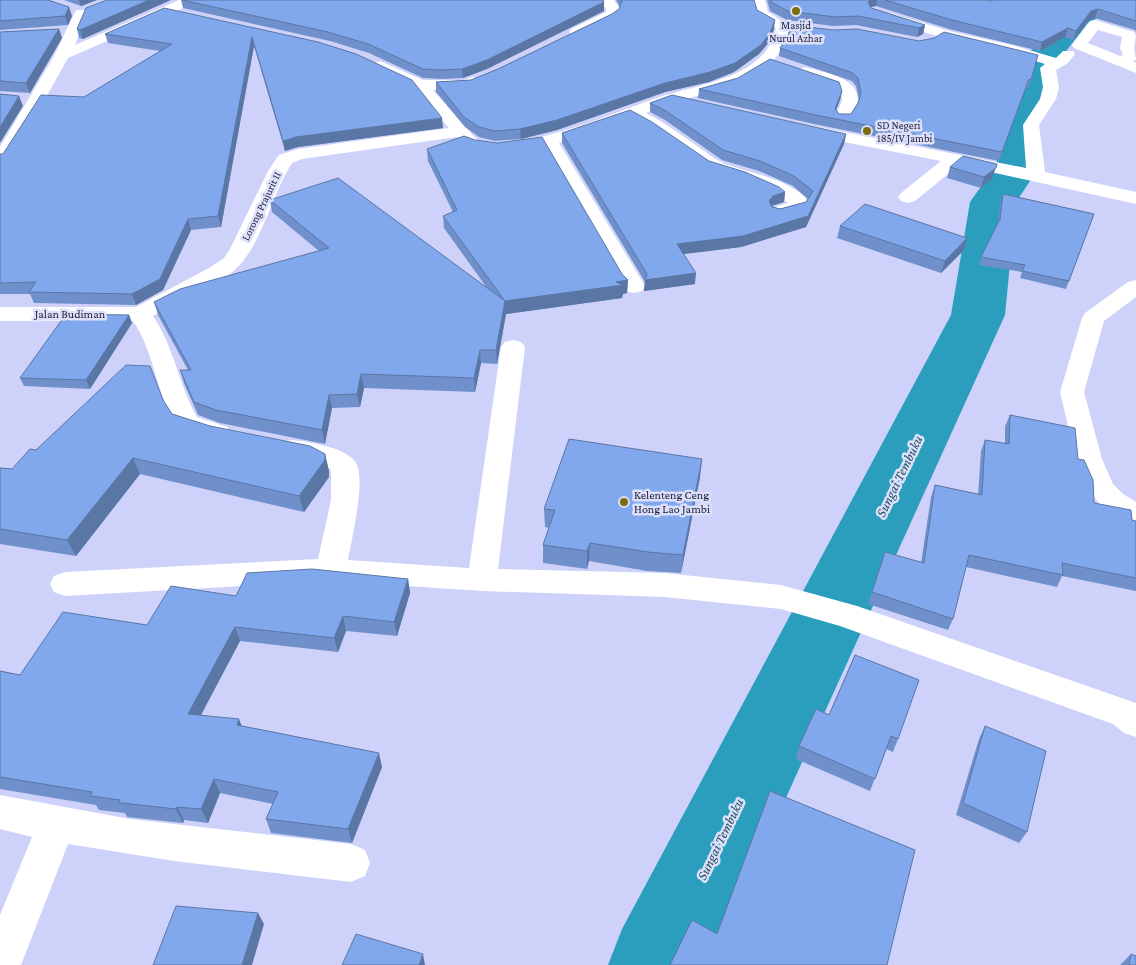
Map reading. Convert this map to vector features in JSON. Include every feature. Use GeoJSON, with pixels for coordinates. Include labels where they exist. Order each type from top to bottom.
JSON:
{"type":"FeatureCollection","features":[{"type":"Feature","properties":{"kind":"street"},"geometry":{"type":"LineString","coordinates":[[63,55],[190,0]]}},
{"type":"Feature","properties":{"kind":"street"},"geometry":{"type":"LineString","coordinates":[[561,39],[612,14],[613,9],[607,0]]}},
{"type":"Feature","properties":{"kind":"street"},"geometry":{"type":"LineString","coordinates":[[757,0],[760,2],[762,14],[783,26],[801,28]]}},
{"type":"Feature","properties":{"kind":"street"},"geometry":{"type":"LineString","coordinates":[[0,159],[12,143],[63,55],[75,31],[76,12],[97,7]]}},
{"type":"Feature","properties":{"kind":"street"},"geometry":{"type":"LineString","coordinates":[[164,10],[191,16]]}},
{"type":"Feature","properties":{"kind":"street"},"geometry":{"type":"LineString","coordinates":[[874,12],[941,34],[1054,62],[1063,60],[1079,45],[1095,24],[1129,29],[1130,40],[1127,48],[1131,57],[1120,61]]}},
{"type":"Feature","properties":{"kind":"street"},"geometry":{"type":"LineString","coordinates":[[363,58],[420,85],[459,132],[471,143],[492,148],[549,140],[671,98],[731,82],[774,52],[782,34],[783,26]]}},
{"type":"Feature","properties":{"kind":"street"},"geometry":{"type":"LineString","coordinates":[[56,32],[75,31]]}},
{"type":"Feature","properties":{"kind":"street"},"geometry":{"type":"LineString","coordinates":[[922,42],[941,34]]}},
{"type":"Feature","properties":{"kind":"street"},"geometry":{"type":"LineString","coordinates":[[1079,45],[1136,68]]}},
{"type":"Feature","properties":{"kind":"street"},"geometry":{"type":"LineString","coordinates":[[766,59],[836,83],[850,91],[852,98],[843,117]]}},
{"type":"Feature","properties":{"kind":"street"},"geometry":{"type":"LineString","coordinates":[[1029,174],[1031,125],[1048,99],[1051,87],[1048,68],[1054,62]]}},
{"type":"Feature","properties":{"kind":"street"},"geometry":{"type":"LineString","coordinates":[[420,85],[465,85],[486,76]]}},
{"type":"Feature","properties":{"kind":"street"},"geometry":{"type":"LineString","coordinates":[[671,98],[707,106]]}},
{"type":"Feature","properties":{"kind":"street"},"geometry":{"type":"LineString","coordinates":[[18,99],[36,100]]}},
{"type":"Feature","properties":{"kind":"street"},"geometry":{"type":"LineString","coordinates":[[632,112],[670,134],[714,166],[751,177],[785,192],[799,202],[797,207],[779,212]]}},
{"type":"Feature","properties":{"kind":"street"},"geometry":{"type":"LineString","coordinates":[[796,127],[956,158],[1136,198]]}},
{"type":"Feature","properties":{"kind":"street","name":"Lorong Prajurit II"},"geometry":{"type":"LineString","coordinates":[[140,314],[217,273],[231,262],[240,250],[276,173],[285,159],[298,154],[459,132]]}},
{"type":"Feature","properties":{"kind":"street"},"geometry":{"type":"LineString","coordinates":[[549,140],[634,286]]}},
{"type":"Feature","properties":{"kind":"street"},"geometry":{"type":"LineString","coordinates":[[908,197],[956,158]]}},
{"type":"Feature","properties":{"kind":"street"},"geometry":{"type":"LineString","coordinates":[[1136,287],[1093,318],[1072,392],[1089,459],[1101,488],[1113,501],[1127,510],[1136,512]]}},
{"type":"Feature","properties":{"kind":"street","name":"Jalan Budiman"},"geometry":{"type":"LineString","coordinates":[[0,314],[140,314]]}},
{"type":"Feature","properties":{"kind":"street"},"geometry":{"type":"LineString","coordinates":[[140,314],[152,333],[175,400],[187,423],[216,433],[323,454],[344,466],[345,500],[332,570]]}},
{"type":"Feature","properties":{"kind":"street"},"geometry":{"type":"LineString","coordinates":[[482,580],[513,347]]}},
{"type":"Feature","properties":{"kind":"street"},"geometry":{"type":"LineString","coordinates":[[65,584],[332,570],[482,580],[664,585],[781,597],[846,615],[1132,715]]}},
{"type":"Feature","properties":{"kind":"street"},"geometry":{"type":"LineString","coordinates":[[0,812],[56,825],[154,841],[351,863]]}},
{"type":"Feature","properties":{"kind":"street"},"geometry":{"type":"LineString","coordinates":[[0,965],[56,825]]}},
{"type":"Feature","properties":{"kind":"building"},"geometry":{"type":"Polygon","coordinates":[[[0,0],[48,0],[69,7],[65,16],[0,21],[0,0]]]}},
{"type":"Feature","properties":{"kind":"building"},"geometry":{"type":"Polygon","coordinates":[[[107,0],[149,0],[80,30],[77,29],[86,8],[107,0]]]}},
{"type":"Feature","properties":{"kind":"building"},"geometry":{"type":"Polygon","coordinates":[[[182,0],[603,0],[604,2],[487,60],[462,69],[441,70],[423,69],[368,44],[328,32],[182,0]]]}},
{"type":"Feature","properties":{"kind":"building"},"geometry":{"type":"Polygon","coordinates":[[[621,0],[754,0],[757,10],[775,20],[770,33],[761,45],[735,63],[710,72],[665,83],[557,120],[520,129],[495,131],[479,127],[464,117],[436,82],[471,80],[498,69],[612,14],[619,9],[621,0]]]}},
{"type":"Feature","properties":{"kind":"building"},"geometry":{"type":"Polygon","coordinates":[[[770,0],[870,0],[868,2],[871,8],[925,25],[919,28],[858,16],[835,17],[788,11],[770,0]]]}},
{"type":"Feature","properties":{"kind":"building"},"geometry":{"type":"Polygon","coordinates":[[[885,0],[1136,0],[1136,21],[1098,9],[1091,11],[1076,31],[1068,28],[1042,42],[952,20],[885,0]]]}},
{"type":"Feature","properties":{"kind":"building"},"geometry":{"type":"Polygon","coordinates":[[[164,8],[318,42],[356,54],[412,80],[442,118],[296,137],[283,141],[252,37],[218,216],[188,219],[160,279],[132,294],[29,292],[36,282],[0,283],[0,154],[3,154],[41,95],[84,97],[172,44],[105,34],[164,8]]]}},
{"type":"Feature","properties":{"kind":"building"},"geometry":{"type":"Polygon","coordinates":[[[791,25],[834,30],[857,29],[919,41],[934,38],[944,32],[1038,55],[1031,80],[1029,79],[1002,152],[816,115],[699,89],[738,78],[770,59],[839,82],[842,91],[835,109],[839,114],[851,114],[858,103],[861,93],[858,78],[853,73],[780,48],[788,36],[791,25]]]}},
{"type":"Feature","properties":{"kind":"building"},"geometry":{"type":"Polygon","coordinates":[[[59,29],[26,83],[0,81],[0,32],[59,29]]]}},
{"type":"Feature","properties":{"kind":"building"},"geometry":{"type":"Polygon","coordinates":[[[0,94],[19,96],[0,127],[0,94]]]}},
{"type":"Feature","properties":{"kind":"building"},"geometry":{"type":"Polygon","coordinates":[[[672,95],[846,134],[808,216],[743,236],[677,244],[696,273],[645,280],[647,274],[562,133],[630,110],[652,122],[709,161],[745,172],[779,187],[785,192],[773,196],[769,201],[772,207],[780,209],[806,202],[813,191],[794,176],[760,161],[723,150],[666,111],[650,103],[672,95]]]}},
{"type":"Feature","properties":{"kind":"building"},"geometry":{"type":"Polygon","coordinates":[[[464,136],[475,140],[497,143],[542,137],[622,274],[628,280],[616,282],[623,285],[505,301],[443,216],[457,210],[427,149],[464,136]]]}},
{"type":"Feature","properties":{"kind":"building"},"geometry":{"type":"Polygon","coordinates":[[[963,156],[997,164],[996,168],[984,177],[950,167],[963,156]]]}},
{"type":"Feature","properties":{"kind":"building"},"geometry":{"type":"Polygon","coordinates":[[[338,178],[505,301],[496,350],[480,350],[474,378],[361,374],[357,394],[329,395],[322,430],[216,410],[194,402],[180,370],[191,370],[154,302],[180,289],[329,248],[270,200],[338,178]]]}},
{"type":"Feature","properties":{"kind":"building"},"geometry":{"type":"Polygon","coordinates":[[[1003,194],[1094,214],[1069,281],[1022,271],[1025,265],[981,257],[1000,219],[1003,194]]]}},
{"type":"Feature","properties":{"kind":"building"},"geometry":{"type":"Polygon","coordinates":[[[865,204],[967,238],[945,261],[840,226],[865,204]]]}},
{"type":"Feature","properties":{"kind":"building"},"geometry":{"type":"Polygon","coordinates":[[[66,314],[129,315],[86,380],[20,378],[66,314]]]}},
{"type":"Feature","properties":{"kind":"building"},"geometry":{"type":"Polygon","coordinates":[[[126,365],[150,366],[163,400],[172,414],[210,426],[310,446],[325,454],[325,460],[299,496],[133,458],[67,540],[0,529],[0,468],[12,469],[30,449],[36,450],[126,365]]]}},
{"type":"Feature","properties":{"kind":"building"},"geometry":{"type":"Polygon","coordinates":[[[1010,415],[1075,428],[1078,459],[1084,460],[1093,480],[1094,503],[1131,510],[1132,520],[1136,521],[1136,578],[1062,563],[1063,575],[969,555],[953,619],[872,592],[885,552],[924,563],[935,485],[982,495],[985,440],[1009,444],[1010,415]]]}},
{"type":"Feature","properties":{"kind":"building","name":"Kelenteng Ceng Hong Lao Jambi"},"geometry":{"type":"Polygon","coordinates":[[[569,439],[702,459],[683,555],[648,552],[590,543],[587,551],[543,545],[555,510],[544,509],[569,439]]]}},
{"type":"Feature","properties":{"kind":"building"},"geometry":{"type":"Polygon","coordinates":[[[312,569],[408,579],[394,622],[343,616],[334,638],[235,627],[188,714],[239,719],[237,725],[379,753],[348,829],[266,819],[278,792],[214,779],[201,809],[177,807],[176,809],[118,803],[120,800],[90,796],[92,792],[0,777],[0,671],[20,675],[63,612],[147,625],[171,586],[236,596],[247,573],[312,569]]]}},
{"type":"Feature","properties":{"kind":"building"},"geometry":{"type":"Polygon","coordinates":[[[855,655],[919,680],[898,739],[891,736],[875,779],[799,746],[816,709],[829,715],[855,655]]]}},
{"type":"Feature","properties":{"kind":"building"},"geometry":{"type":"Polygon","coordinates":[[[985,726],[1046,751],[1027,832],[963,803],[985,726]]]}},
{"type":"Feature","properties":{"kind":"building"},"geometry":{"type":"Polygon","coordinates":[[[770,791],[915,850],[887,965],[670,965],[692,920],[717,934],[770,791]]]}},
{"type":"Feature","properties":{"kind":"building"},"geometry":{"type":"Polygon","coordinates":[[[176,906],[258,913],[242,965],[153,965],[176,906]]]}},
{"type":"Feature","properties":{"kind":"building"},"geometry":{"type":"Polygon","coordinates":[[[356,934],[423,954],[419,965],[342,965],[356,934]]]}},
{"type":"Feature","properties":{"kind":"building"},"geometry":{"type":"Polygon","coordinates":[[[1131,954],[1136,956],[1136,965],[1129,965],[1131,954]]]}},
{"type":"Feature","properties":{"kind":"waterway","name":"Sungai Tembuku"},"geometry":{"type":"LineString","coordinates":[[658,965],[978,315],[993,202],[1019,165],[1018,114],[1039,89],[1035,68],[1076,16],[1107,0]]}},
{"type":"Feature","properties":{"kind":"place","name":"Masjid Nurul Azhar"},"geometry":{"type":"Point","coordinates":[796,11]}},
{"type":"Feature","properties":{"kind":"place","name":"SD Negeri 185/IV Jambi"},"geometry":{"type":"Point","coordinates":[867,131]}},
{"type":"Feature","properties":{"kind":"place","name":"Kelenteng Ceng Hong Lao Jambi"},"geometry":{"type":"Point","coordinates":[624,502]}}]}
